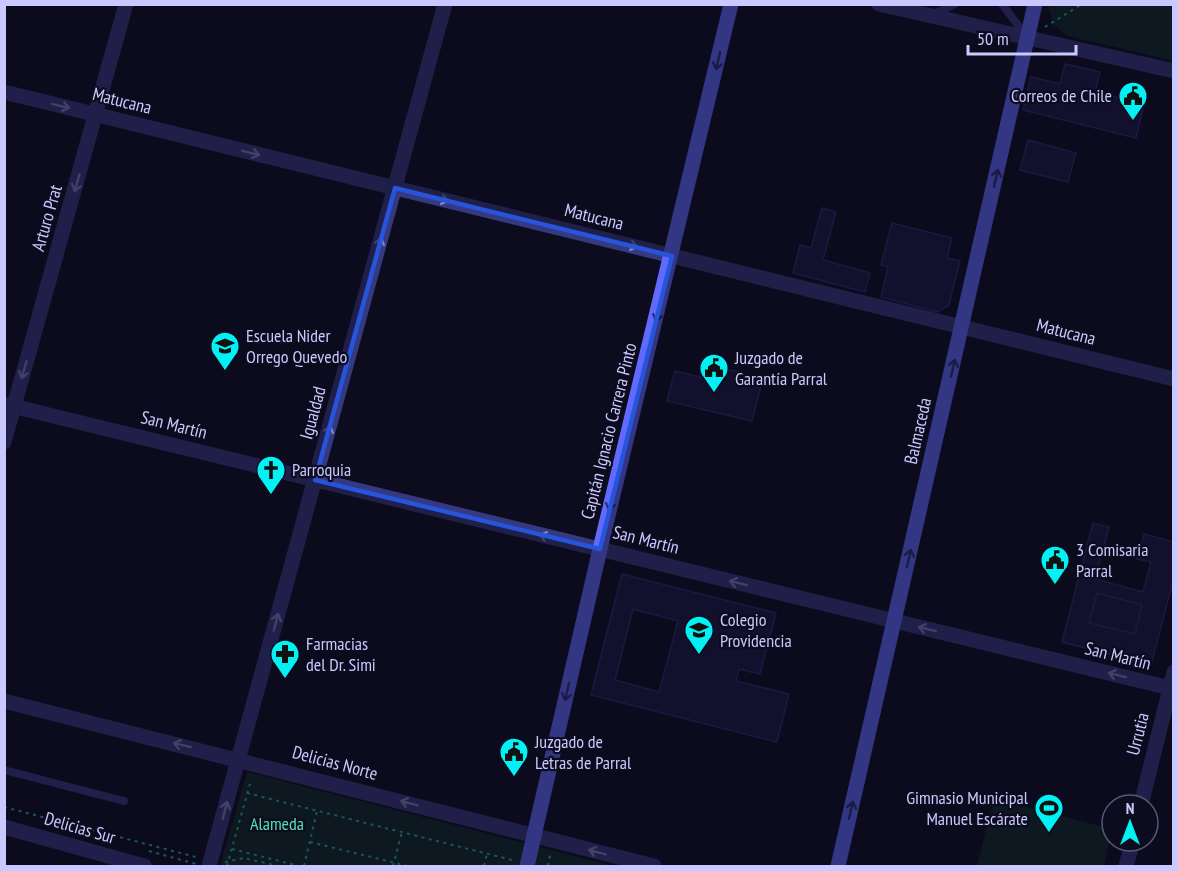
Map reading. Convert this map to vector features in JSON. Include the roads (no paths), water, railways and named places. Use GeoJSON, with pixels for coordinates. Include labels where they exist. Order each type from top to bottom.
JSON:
{"type":"FeatureCollection","features":[{"type":"Feature","properties":{"kind":"main road","name":"Capitán Ignacio Carrera Pinto"},"geometry":{"type":"LineString","coordinates":[[521,864],[534,835],[731,4]]}},
{"type":"Feature","properties":{"kind":"main road","name":"Balmaceda"},"geometry":{"type":"LineString","coordinates":[[838,867],[1035,4]]}},
{"type":"Feature","properties":{"kind":"street","name":"Arturo Prat"},"geometry":{"type":"LineString","coordinates":[[4,442],[9,405],[96,115],[126,4]]}},
{"type":"Feature","properties":{"kind":"street","name":"Igualdad"},"geometry":{"type":"LineString","coordinates":[[210,864],[445,4]]}},
{"type":"Feature","properties":{"kind":"street"},"geometry":{"type":"LineString","coordinates":[[879,4],[1173,71]]}},
{"type":"Feature","properties":{"kind":"street","name":"Matucana"},"geometry":{"type":"LineString","coordinates":[[4,92],[1173,379]]}},
{"type":"Feature","properties":{"kind":"street","name":"San Martín"},"geometry":{"type":"LineString","coordinates":[[9,405],[1171,689]]}},
{"type":"Feature","properties":{"kind":"street","name":"Urrutia"},"geometry":{"type":"LineString","coordinates":[[1144,793],[1171,689],[1173,672]]}},
{"type":"Feature","properties":{"kind":"street","name":"Delicias Norte"},"geometry":{"type":"LineString","coordinates":[[4,701],[256,763],[654,867]]}},
{"type":"Feature","properties":{"kind":"street","name":"Delicias Sur"},"geometry":{"type":"LineString","coordinates":[[4,827],[144,867]]}},
{"type":"Feature","properties":{"kind":"lane"},"geometry":{"type":"LineString","coordinates":[[931,16],[955,4]]}},
{"type":"Feature","properties":{"kind":"lane"},"geometry":{"type":"LineString","coordinates":[[1002,4],[1027,37]]}},
{"type":"Feature","properties":{"kind":"lane"},"geometry":{"type":"LineString","coordinates":[[4,770],[124,801]]}},
{"type":"Feature","properties":{"kind":"place","name":"Correos de Chile"},"geometry":{"type":"Point","coordinates":[1133,122]}},
{"type":"Feature","properties":{"kind":"place","name":"Escuela Nider Orrego Quevedo"},"geometry":{"type":"Point","coordinates":[225,372]}},
{"type":"Feature","properties":{"kind":"place","name":"Juzgado de Garantía Parral"},"geometry":{"type":"Point","coordinates":[714,394]}},
{"type":"Feature","properties":{"kind":"place","name":"Parroquia"},"geometry":{"type":"Point","coordinates":[271,496]}},
{"type":"Feature","properties":{"kind":"place","name":"3 Comisaria Parral"},"geometry":{"type":"Point","coordinates":[1055,586]}},
{"type":"Feature","properties":{"kind":"place","name":"Colegio Providencia"},"geometry":{"type":"Point","coordinates":[699,656]}},
{"type":"Feature","properties":{"kind":"place","name":"Farmacias del Dr. Simi"},"geometry":{"type":"Point","coordinates":[285,680]}},
{"type":"Feature","properties":{"kind":"place","name":"Juzgado de Letras de Parral"},"geometry":{"type":"Point","coordinates":[514,778]}},
{"type":"Feature","properties":{"kind":"place","name":"Gimnasio Municipal Manuel Escárate"},"geometry":{"type":"Point","coordinates":[1049,834]}},
{"type":"Feature","properties":{"kind":"park label","name":"Alameda"},"geometry":{"type":"Point","coordinates":[277,824]}}]}
